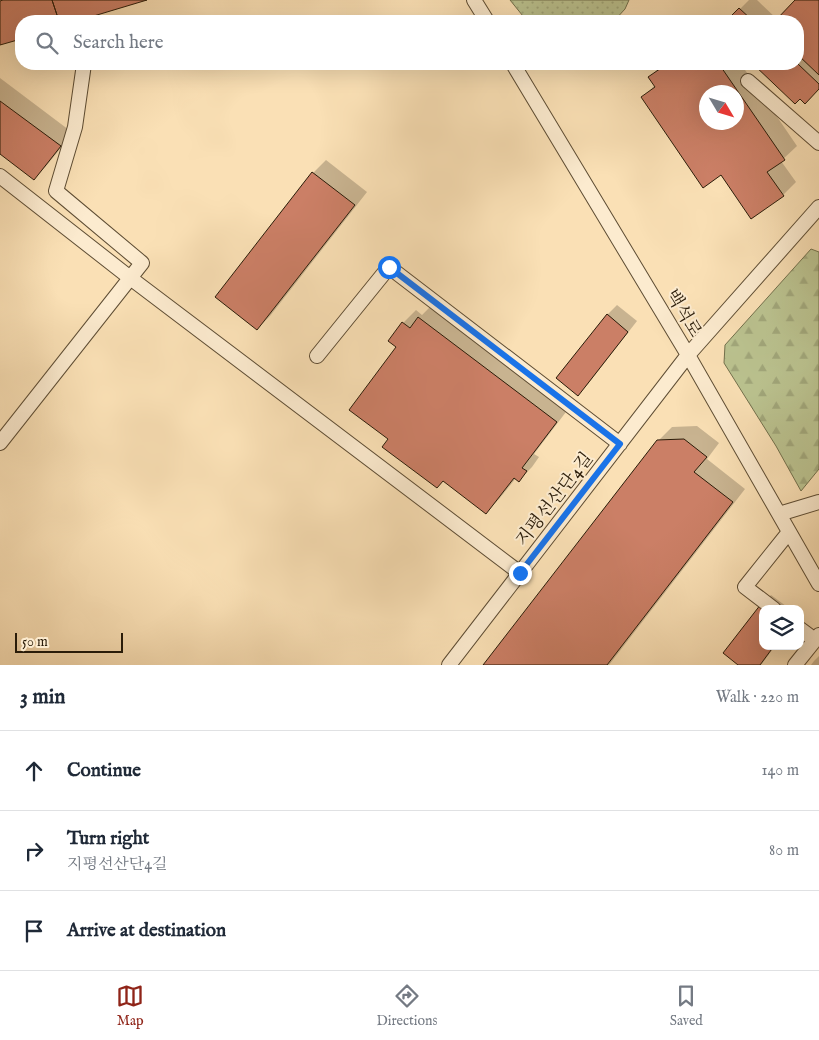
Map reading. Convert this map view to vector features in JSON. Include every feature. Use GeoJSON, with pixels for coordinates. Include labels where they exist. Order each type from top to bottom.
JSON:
{"type":"FeatureCollection","features":[{"type":"Feature","properties":{"kind":"street"},"geometry":{"type":"LineString","coordinates":[[474,0],[483,15]]}},
{"type":"Feature","properties":{"kind":"street"},"geometry":{"type":"LineString","coordinates":[[0,443],[142,262],[56,191],[75,127],[83,70]]}},
{"type":"Feature","properties":{"kind":"street","name":"백석로"},"geometry":{"type":"LineString","coordinates":[[517,70],[688,355],[819,584]]}},
{"type":"Feature","properties":{"kind":"street"},"geometry":{"type":"LineString","coordinates":[[748,81],[819,143]]}},
{"type":"Feature","properties":{"kind":"street"},"geometry":{"type":"LineString","coordinates":[[0,176],[129,277],[520,573]]}},
{"type":"Feature","properties":{"kind":"street","name":"지평선산단4길"},"geometry":{"type":"LineString","coordinates":[[449,665],[688,355],[818,211]]}},
{"type":"Feature","properties":{"kind":"street"},"geometry":{"type":"LineString","coordinates":[[317,356],[389,267],[620,444]]}},
{"type":"Feature","properties":{"kind":"street"},"geometry":{"type":"LineString","coordinates":[[779,514],[819,502]]}},
{"type":"Feature","properties":{"kind":"street"},"geometry":{"type":"LineString","coordinates":[[769,605],[745,587],[789,532]]}},
{"type":"Feature","properties":{"kind":"street"},"geometry":{"type":"LineString","coordinates":[[795,665],[817,637],[804,631]]}},
{"type":"Feature","properties":{"kind":"green space"},"geometry":{"type":"Polygon","coordinates":[[[510,0],[629,0],[620,15],[522,15],[510,0]]]}},
{"type":"Feature","properties":{"kind":"green space"},"geometry":{"type":"Polygon","coordinates":[[[811,249],[819,252],[819,469],[801,491],[776,446],[724,363],[725,345],[811,249]]]}},
{"type":"Feature","properties":{"kind":"building"},"geometry":{"type":"Polygon","coordinates":[[[52,0],[57,15],[15,15],[15,41],[0,45],[0,1],[52,0]]]}},
{"type":"Feature","properties":{"kind":"building"},"geometry":{"type":"Polygon","coordinates":[[[52,0],[147,0],[97,15],[57,15],[52,0]]]}},
{"type":"Feature","properties":{"kind":"building"},"geometry":{"type":"Polygon","coordinates":[[[795,0],[819,0],[819,75],[804,61],[804,15],[781,15],[795,0]]]}},
{"type":"Feature","properties":{"kind":"building"},"geometry":{"type":"Polygon","coordinates":[[[739,8],[747,15],[732,15],[739,8]]]}},
{"type":"Feature","properties":{"kind":"building"},"geometry":{"type":"Polygon","coordinates":[[[658,70],[723,70],[733,85],[699,85],[699,130],[744,130],[744,100],[785,160],[767,172],[784,196],[751,219],[721,175],[703,188],[641,97],[655,87],[648,77],[658,70]]]}},
{"type":"Feature","properties":{"kind":"building"},"geometry":{"type":"Polygon","coordinates":[[[759,70],[804,70],[819,84],[819,89],[805,104],[800,99],[795,104],[759,70]]]}},
{"type":"Feature","properties":{"kind":"building"},"geometry":{"type":"Polygon","coordinates":[[[0,101],[61,146],[34,180],[0,154],[0,101]]]}},
{"type":"Feature","properties":{"kind":"building"},"geometry":{"type":"Polygon","coordinates":[[[312,172],[355,205],[257,330],[215,297],[312,172]]]}},
{"type":"Feature","properties":{"kind":"building"},"geometry":{"type":"Polygon","coordinates":[[[607,314],[628,332],[578,396],[556,378],[607,314]]]}},
{"type":"Feature","properties":{"kind":"building"},"geometry":{"type":"Polygon","coordinates":[[[418,317],[557,422],[522,468],[527,471],[519,482],[514,478],[486,514],[443,481],[437,488],[382,447],[388,439],[349,410],[396,347],[388,341],[402,322],[410,328],[418,317]]]}},
{"type":"Feature","properties":{"kind":"building"},"geometry":{"type":"Polygon","coordinates":[[[684,439],[707,457],[694,472],[733,502],[607,665],[483,665],[657,440],[684,439]]]}},
{"type":"Feature","properties":{"kind":"building"},"geometry":{"type":"Polygon","coordinates":[[[759,607],[759,650],[771,650],[760,665],[738,665],[723,653],[759,607]]]}},
{"type":"Feature","properties":{"kind":"route"},"geometry":{"type":"LineString","coordinates":[[389,267],[620,444],[520,573]]}}]}
